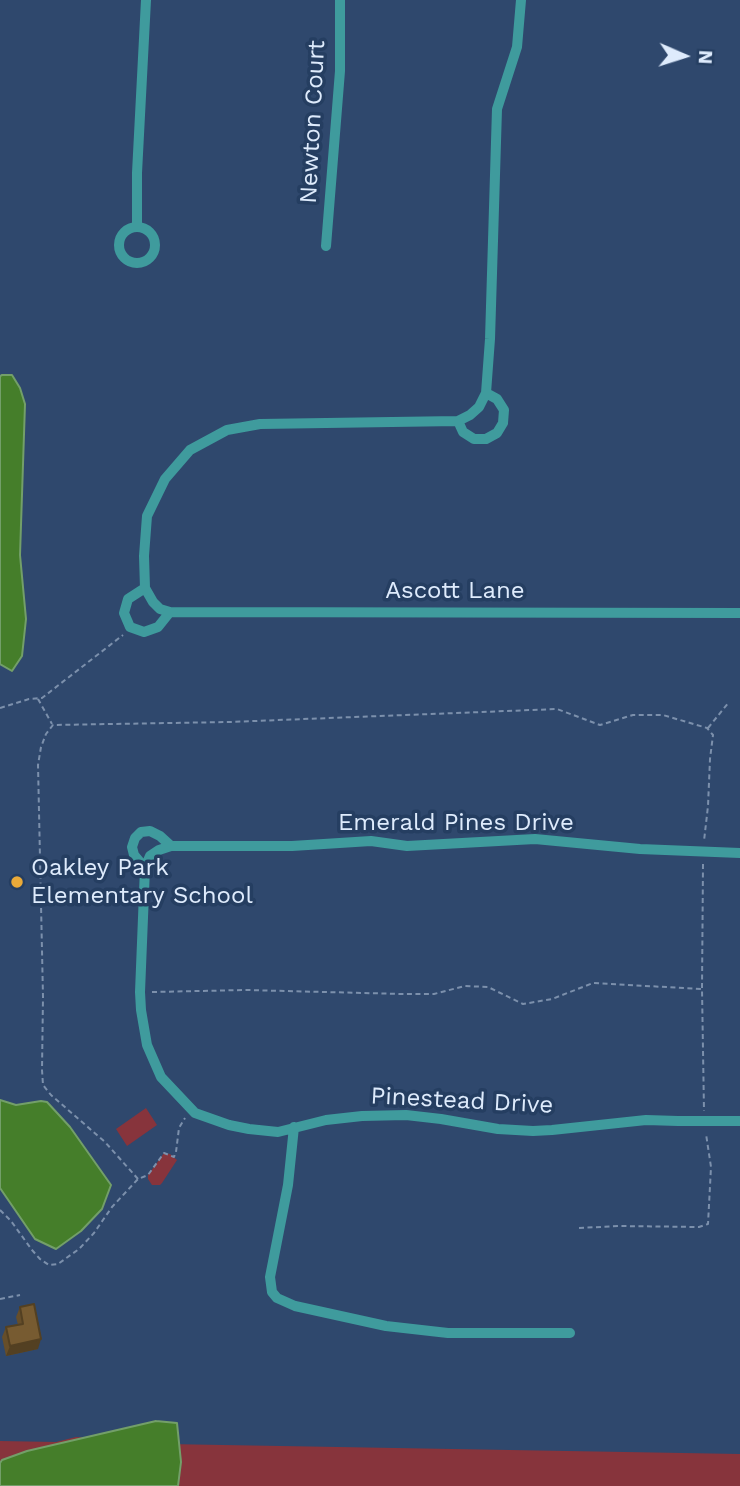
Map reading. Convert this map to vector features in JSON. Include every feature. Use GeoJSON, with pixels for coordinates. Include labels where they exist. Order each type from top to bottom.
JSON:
{"type":"FeatureCollection","features":[{"type":"Feature","properties":{"kind":"street"},"geometry":{"type":"LineString","coordinates":[[137,226],[137,173],[146,0]]}},
{"type":"Feature","properties":{"kind":"street","name":"Newton Court"},"geometry":{"type":"LineString","coordinates":[[326,246],[340,71],[340,0]]}},
{"type":"Feature","properties":{"kind":"street"},"geometry":{"type":"LineString","coordinates":[[145,588],[128,599],[124,613],[132,627],[144,632],[158,627],[170,612],[160,609],[145,588],[144,556],[148,516],[165,479],[190,450],[227,430],[260,424],[458,421],[479,407],[486,393],[492,305],[497,109],[517,47],[521,0]]}},
{"type":"Feature","properties":{"kind":"street"},"geometry":{"type":"LineString","coordinates":[[458,421],[463,432],[474,439],[486,439],[497,433],[503,423],[504,410],[497,400],[486,393]]}},
{"type":"Feature","properties":{"kind":"street","name":"Ascott Lane"},"geometry":{"type":"LineString","coordinates":[[170,612],[740,613]]}},
{"type":"Feature","properties":{"kind":"street","name":"Emerald Pines Drive"},"geometry":{"type":"LineString","coordinates":[[145,868],[134,855],[132,846],[135,838],[142,832],[150,831],[171,846]]}},
{"type":"Feature","properties":{"kind":"street","name":"Emerald Pines Drive"},"geometry":{"type":"LineString","coordinates":[[150,856],[171,846],[292,846],[371,841],[407,846],[535,839],[640,849],[740,853]]}},
{"type":"Feature","properties":{"kind":"street","name":"Pinestead Drive"},"geometry":{"type":"LineString","coordinates":[[150,856],[145,868],[140,992],[147,1045],[161,1077],[195,1113],[229,1125],[278,1132],[326,1120],[362,1116],[406,1115],[498,1129],[533,1131],[646,1119],[740,1121]]}},
{"type":"Feature","properties":{"kind":"street"},"geometry":{"type":"LineString","coordinates":[[294,1127],[288,1185],[270,1277],[272,1292],[277,1298],[295,1306],[386,1326],[448,1333],[570,1333]]}},
{"type":"Feature","properties":{"kind":"path"},"geometry":{"type":"LineString","coordinates":[[0,708],[42,698],[132,627]]}},
{"type":"Feature","properties":{"kind":"path"},"geometry":{"type":"LineString","coordinates":[[38,699],[53,725]]}},
{"type":"Feature","properties":{"kind":"path"},"geometry":{"type":"LineString","coordinates":[[707,728],[729,702]]}},
{"type":"Feature","properties":{"kind":"path"},"geometry":{"type":"LineString","coordinates":[[53,725],[229,722],[557,709],[600,725],[633,715],[663,715],[707,728],[713,736],[703,852],[704,1120],[711,1167],[708,1224],[699,1227],[579,1228]]}},
{"type":"Feature","properties":{"kind":"path"},"geometry":{"type":"LineString","coordinates":[[53,725],[41,747],[38,765],[43,1084],[51,1095],[105,1142],[138,1179]]}},
{"type":"Feature","properties":{"kind":"path"},"geometry":{"type":"LineString","coordinates":[[140,992],[246,990],[434,994],[465,986],[488,987],[523,1004],[552,999],[593,983],[702,989]]}},
{"type":"Feature","properties":{"kind":"path"},"geometry":{"type":"LineString","coordinates":[[0,1210],[40,1259],[49,1265],[58,1264],[79,1249],[138,1179],[148,1175],[164,1153],[174,1157],[179,1128],[190,1108]]}},
{"type":"Feature","properties":{"kind":"path"},"geometry":{"type":"LineString","coordinates":[[0,1299],[20,1295]]}},
{"type":"Feature","properties":{"kind":"shaded area"},"geometry":{"type":"Polygon","coordinates":[[[2,375],[12,375],[25,404],[20,555],[26,619],[22,656],[12,671],[0,664],[2,375]]]}},
{"type":"Feature","properties":{"kind":"shaded area"},"geometry":{"type":"Polygon","coordinates":[[[0,1100],[16,1105],[47,1102],[70,1127],[111,1185],[102,1209],[81,1231],[56,1249],[35,1239],[0,1188],[0,1100]]]}},
{"type":"Feature","properties":{"kind":"shaded area"},"geometry":{"type":"Polygon","coordinates":[[[146,1108],[157,1125],[127,1146],[116,1129],[146,1108]]]}},
{"type":"Feature","properties":{"kind":"shaded area"},"geometry":{"type":"Polygon","coordinates":[[[164,1153],[177,1160],[160,1185],[152,1185],[148,1175],[164,1153]]]}},
{"type":"Feature","properties":{"kind":"shaded area"},"geometry":{"type":"Polygon","coordinates":[[[156,1421],[177,1423],[181,1462],[178,1486],[0,1486],[2,1460],[27,1451],[156,1421]]]}},
{"type":"Feature","properties":{"kind":"shaded area"},"geometry":{"type":"Polygon","coordinates":[[[76,1437],[166,1444],[740,1454],[740,1486],[0,1486],[0,1441],[56,1442],[76,1437]]]}},
{"type":"Feature","properties":{"kind":"building"},"geometry":{"type":"Polygon","coordinates":[[[34,1304],[41,1339],[10,1346],[6,1327],[23,1324],[20,1307],[34,1304]]]}},
{"type":"Feature","properties":{"kind":"place","name":"Oakley Park Elementary School"},"geometry":{"type":"Point","coordinates":[17,882]}}]}
